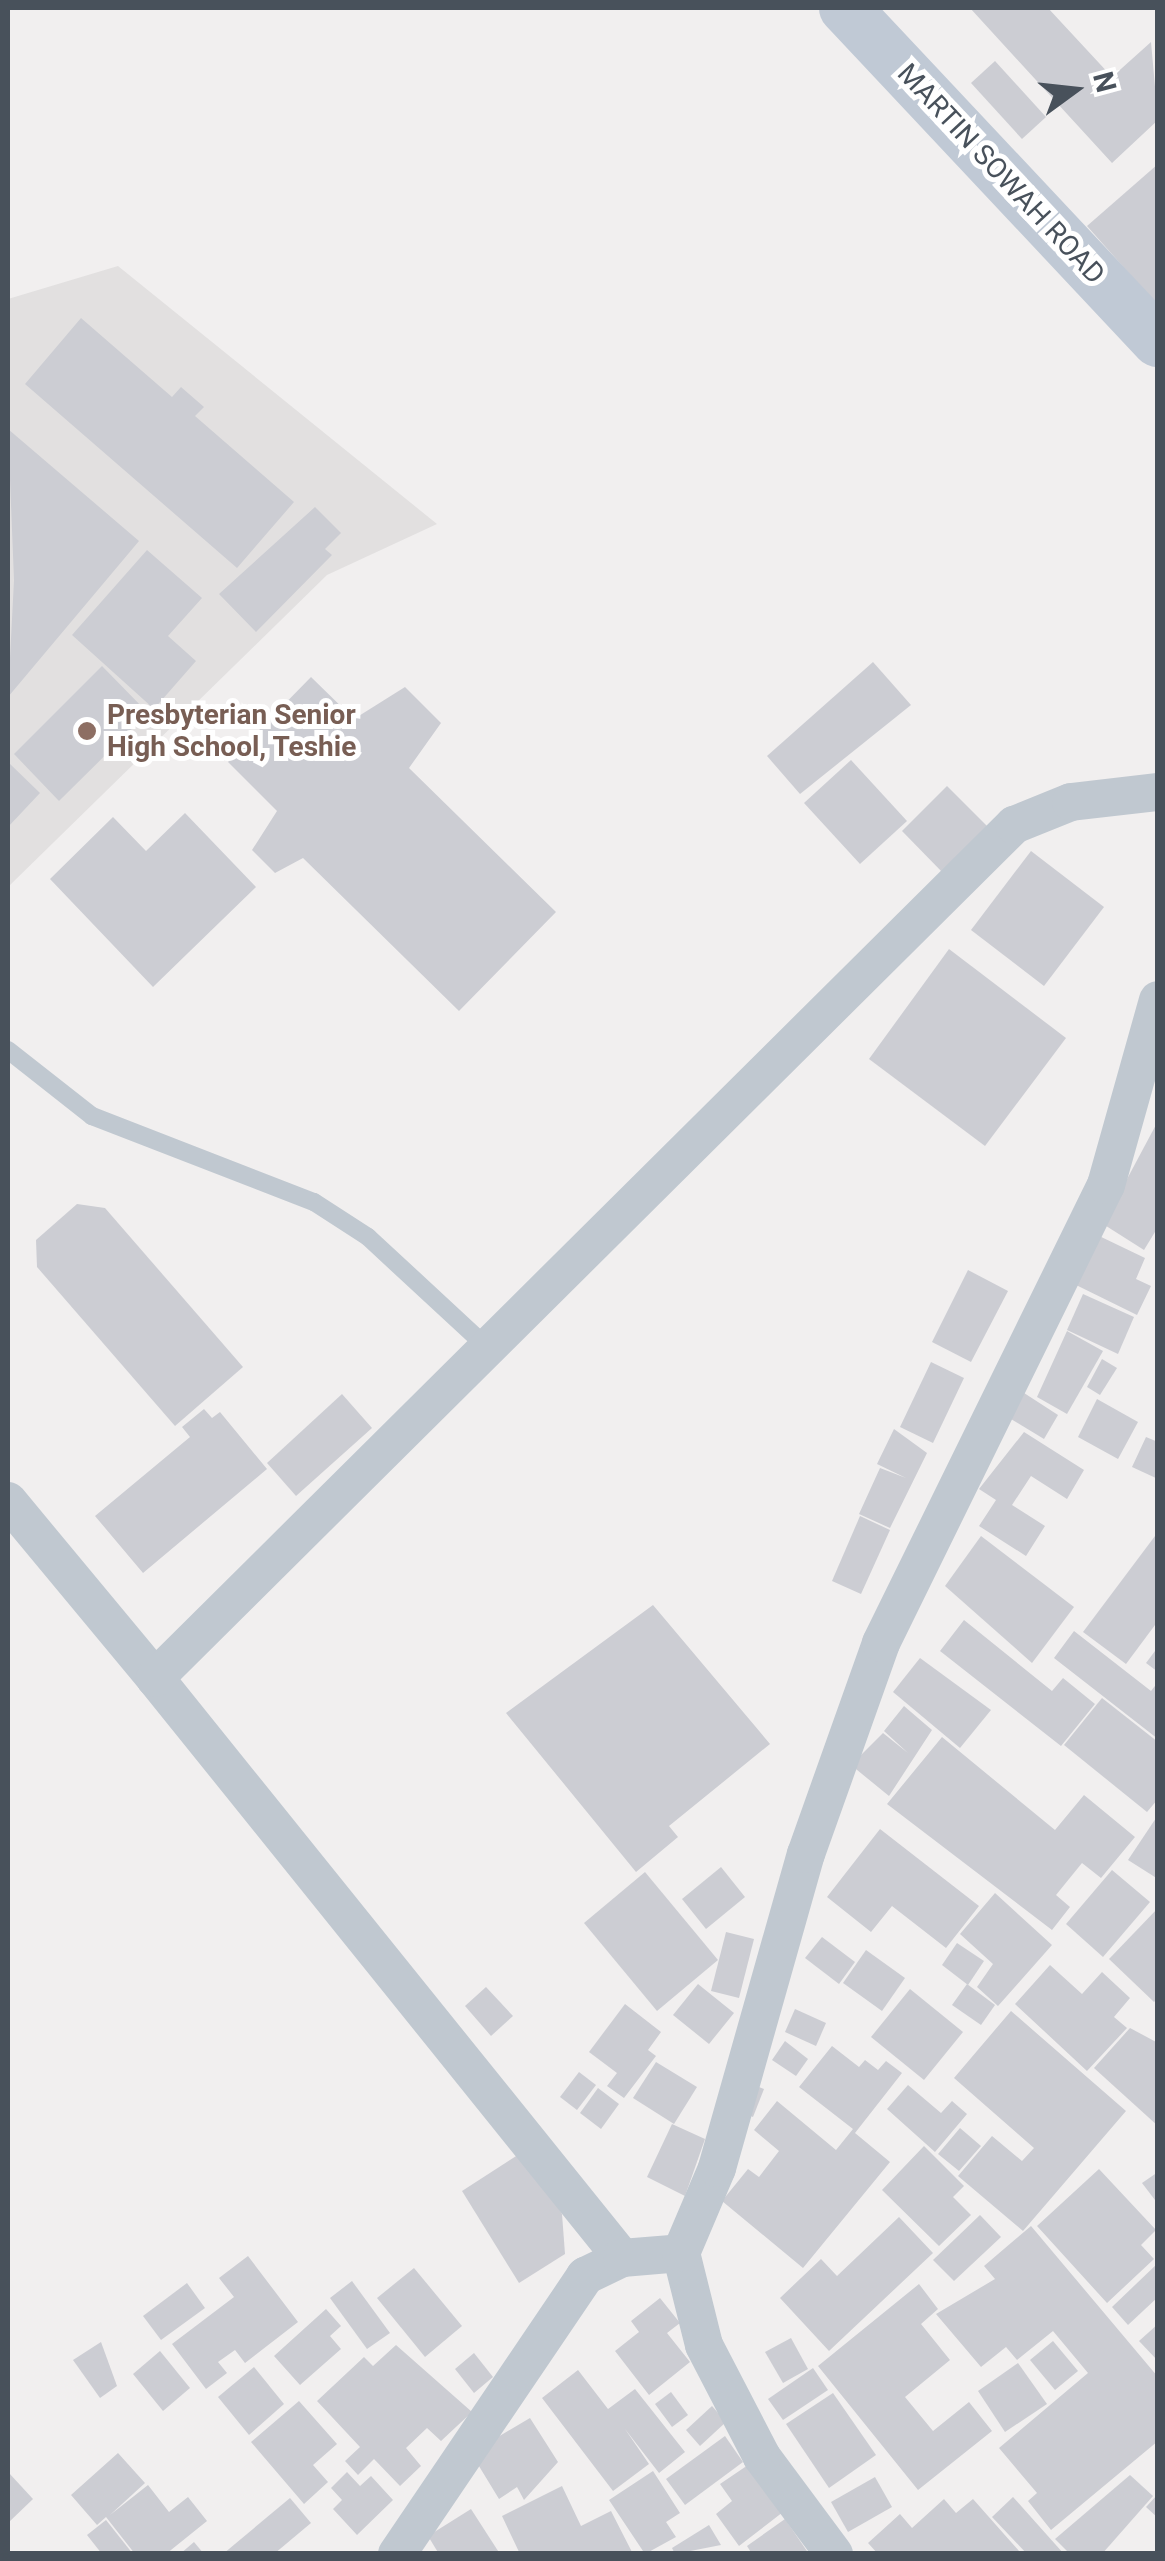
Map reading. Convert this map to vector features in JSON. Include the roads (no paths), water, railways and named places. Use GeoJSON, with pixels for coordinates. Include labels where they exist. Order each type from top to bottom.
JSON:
{"type":"FeatureCollection","features":[{"type":"Feature","properties":{"kind":"street","name":"MARTIN SOWAH ROAD"},"geometry":{"type":"LineString","coordinates":[[845,8],[1158,341]]}},
{"type":"Feature","properties":{"kind":"street"},"geometry":{"type":"LineString","coordinates":[[155,1678],[1014,825],[1071,802],[1158,792]]}},
{"type":"Feature","properties":{"kind":"street"},"geometry":{"type":"LineString","coordinates":[[834,2554],[762,2457],[704,2345],[681,2254],[718,2168],[806,1854],[881,1644],[1106,1184],[1158,1000]]}},
{"type":"Feature","properties":{"kind":"street"},"geometry":{"type":"LineString","coordinates":[[8,1501],[622,2258]]}},
{"type":"Feature","properties":{"kind":"street"},"geometry":{"type":"LineString","coordinates":[[397,2554],[586,2276],[622,2258],[681,2254]]}},
{"type":"Feature","properties":{"kind":"lane"},"geometry":{"type":"LineString","coordinates":[[8,1050],[92,1116],[314,1202],[368,1237],[488,1348]]}},
{"type":"Feature","properties":{"kind":"place","name":"Presbyterian Senior High School, Teshie"},"geometry":{"type":"Point","coordinates":[87,731]}}]}
